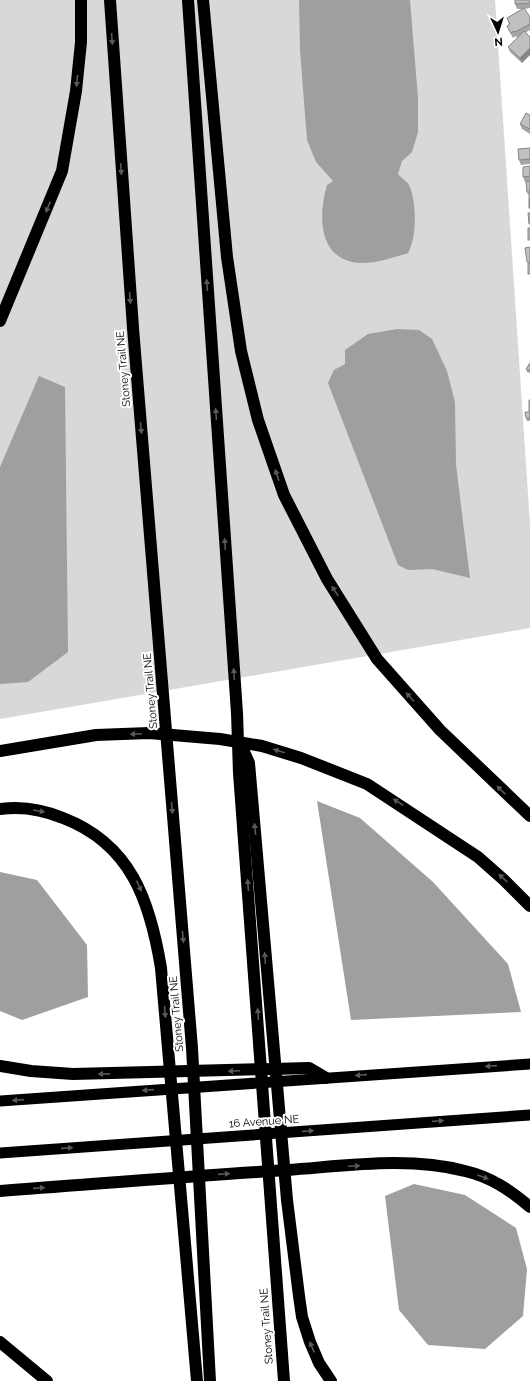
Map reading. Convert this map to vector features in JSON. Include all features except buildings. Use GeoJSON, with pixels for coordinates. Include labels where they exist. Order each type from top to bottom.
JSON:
{"type":"FeatureCollection","features":[{"type":"Feature","properties":{"kind":"highway"},"geometry":{"type":"LineString","coordinates":[[0,321],[62,171],[76,91],[81,42],[81,0]]}},
{"type":"Feature","properties":{"kind":"highway","name":"Stoney Trail NE"},"geometry":{"type":"LineString","coordinates":[[110,0],[132,328],[192,1048],[210,1381]]}},
{"type":"Feature","properties":{"kind":"highway","name":"Stoney Trail NE"},"geometry":{"type":"LineString","coordinates":[[188,0],[237,713],[239,773],[261,1053],[270,1206],[284,1381]]}},
{"type":"Feature","properties":{"kind":"highway"},"geometry":{"type":"LineString","coordinates":[[203,0],[227,257],[241,351],[258,420],[284,495],[327,579],[377,660],[440,730],[530,816]]}},
{"type":"Feature","properties":{"kind":"highway"},"geometry":{"type":"LineString","coordinates":[[0,300],[14,289]]}},
{"type":"Feature","properties":{"kind":"highway"},"geometry":{"type":"LineString","coordinates":[[0,751],[96,735],[149,733],[220,739],[262,746],[301,758],[367,784],[478,857],[530,906]]}},
{"type":"Feature","properties":{"kind":"highway"},"geometry":{"type":"LineString","coordinates":[[238,738],[249,763],[287,1200],[302,1317],[319,1362],[331,1381]]}},
{"type":"Feature","properties":{"kind":"highway"},"geometry":{"type":"LineString","coordinates":[[0,809],[32,810],[51,813],[84,826],[112,848],[126,864],[146,900],[158,948],[182,1200],[197,1381]]}},
{"type":"Feature","properties":{"kind":"highway"},"geometry":{"type":"LineString","coordinates":[[0,1101],[530,1064]]}},
{"type":"Feature","properties":{"kind":"highway"},"geometry":{"type":"LineString","coordinates":[[0,1066],[31,1072],[73,1074],[309,1068],[326,1078]]}},
{"type":"Feature","properties":{"kind":"highway","name":"16 Avenue NE"},"geometry":{"type":"LineString","coordinates":[[0,1153],[530,1115]]}},
{"type":"Feature","properties":{"kind":"highway"},"geometry":{"type":"LineString","coordinates":[[0,1191],[283,1170],[406,1163],[464,1170],[485,1177],[504,1186],[530,1207]]}},
{"type":"Feature","properties":{"kind":"highway"},"geometry":{"type":"LineString","coordinates":[[0,1342],[48,1381]]}},
{"type":"Feature","properties":{"kind":"shaded area"},"geometry":{"type":"Polygon","coordinates":[[[0,0],[495,0],[530,524],[530,628],[0,719],[0,0]]]}},
{"type":"Feature","properties":{"kind":"shaded area"},"geometry":{"type":"Polygon","coordinates":[[[299,0],[410,0],[418,98],[418,132],[412,152],[402,161],[398,174],[409,185],[412,192],[415,210],[413,238],[408,253],[380,261],[366,263],[352,262],[341,258],[332,250],[327,241],[323,231],[322,219],[324,196],[327,185],[333,181],[316,162],[307,140],[300,50],[299,0]]]}},
{"type":"Feature","properties":{"kind":"shaded area"},"geometry":{"type":"Polygon","coordinates":[[[397,329],[419,330],[432,339],[447,371],[455,402],[456,465],[470,578],[432,569],[408,570],[398,565],[328,383],[334,370],[345,364],[345,350],[368,334],[397,329]]]}},
{"type":"Feature","properties":{"kind":"shaded area"},"geometry":{"type":"Polygon","coordinates":[[[39,376],[65,387],[68,652],[28,682],[0,684],[0,467],[39,376]]]}},
{"type":"Feature","properties":{"kind":"shaded area"},"geometry":{"type":"Polygon","coordinates":[[[317,801],[360,818],[433,882],[508,964],[521,1012],[351,1020],[317,801]]]}},
{"type":"Feature","properties":{"kind":"shaded area"},"geometry":{"type":"Polygon","coordinates":[[[0,872],[37,880],[87,945],[88,997],[22,1020],[0,1011],[0,872]]]}},
{"type":"Feature","properties":{"kind":"shaded area"},"geometry":{"type":"Polygon","coordinates":[[[414,1184],[465,1195],[516,1228],[527,1269],[523,1316],[485,1349],[428,1345],[399,1310],[385,1196],[414,1184]]]}}]}
